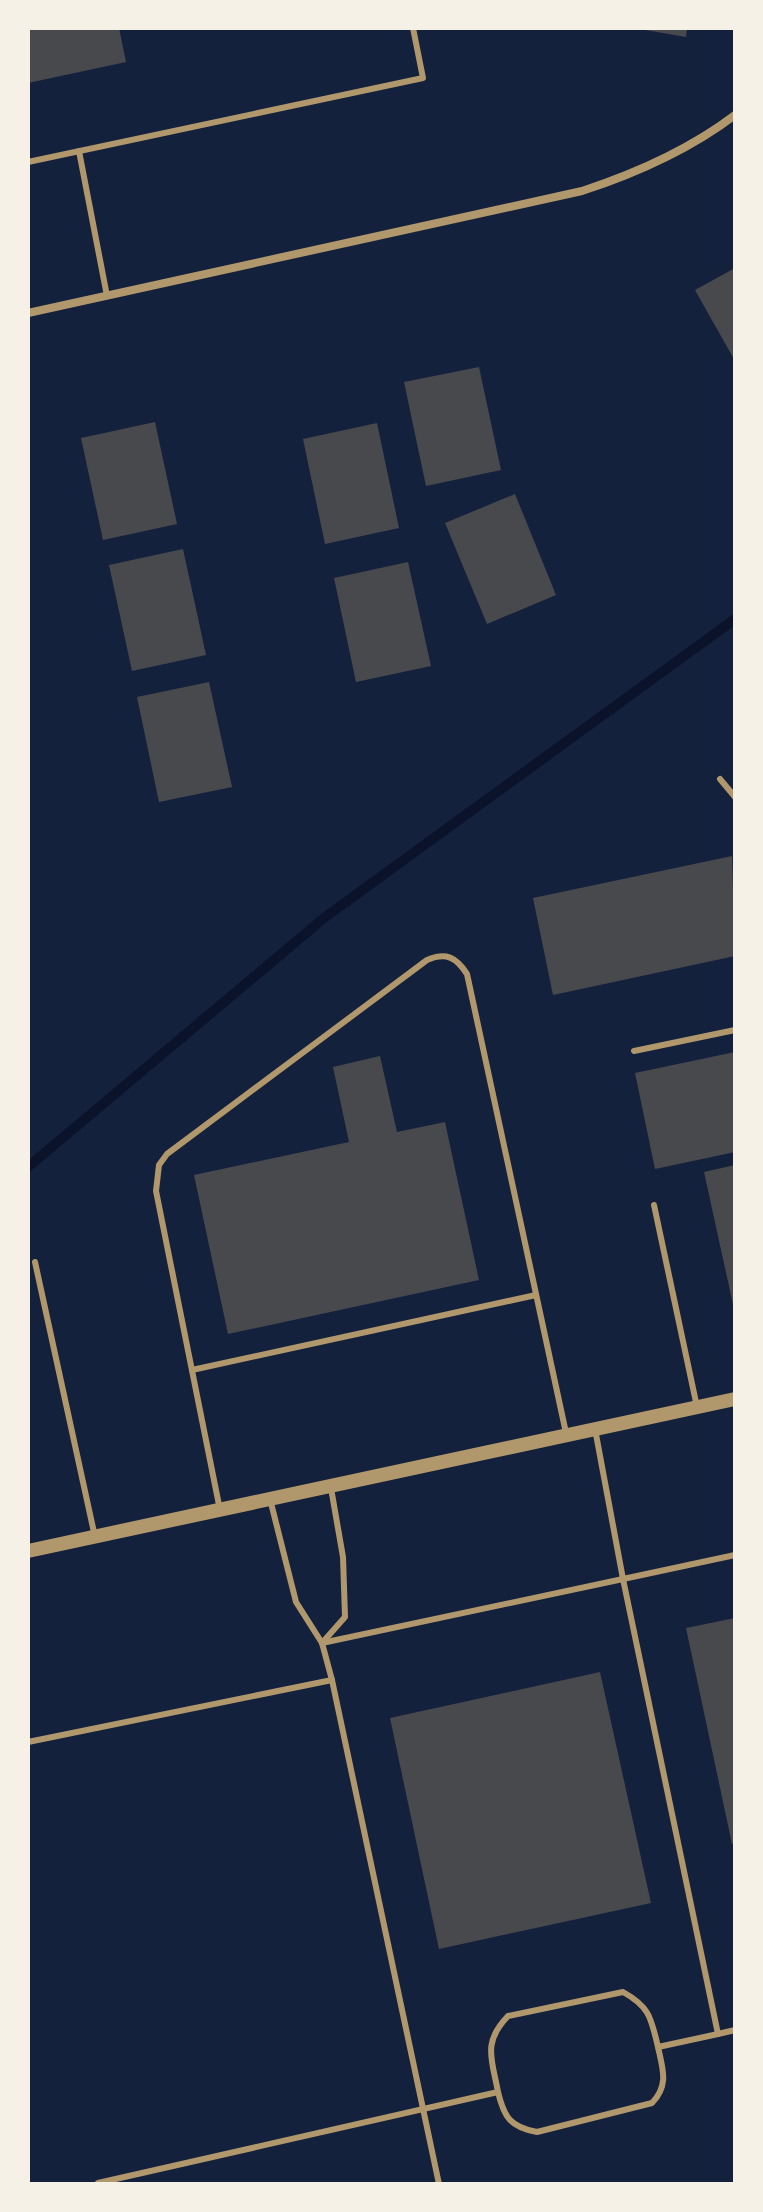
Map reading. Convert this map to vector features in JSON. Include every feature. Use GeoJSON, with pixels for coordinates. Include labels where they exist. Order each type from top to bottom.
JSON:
{"type":"FeatureCollection","features":[{"type":"Feature","properties":{"kind":"street"},"geometry":{"type":"LineString","coordinates":[[28,313],[582,191],[629,176],[674,154],[735,115]]}},
{"type":"Feature","properties":{"kind":"street"},"geometry":{"type":"LineString","coordinates":[[28,1551],[735,1399]]}},
{"type":"Feature","properties":{"kind":"lane"},"geometry":{"type":"LineString","coordinates":[[28,162],[423,78],[413,28]]}},
{"type":"Feature","properties":{"kind":"lane"},"geometry":{"type":"LineString","coordinates":[[79,151],[107,296]]}},
{"type":"Feature","properties":{"kind":"lane"},"geometry":{"type":"LineString","coordinates":[[720,779],[735,797]]}},
{"type":"Feature","properties":{"kind":"lane"},"geometry":{"type":"LineString","coordinates":[[220,1510],[156,1191],[159,1165],[167,1154],[427,960],[440,955],[452,957],[467,974],[566,1435]]}},
{"type":"Feature","properties":{"kind":"lane"},"geometry":{"type":"LineString","coordinates":[[634,1051],[735,1030]]}},
{"type":"Feature","properties":{"kind":"lane"},"geometry":{"type":"LineString","coordinates":[[654,1205],[697,1407]]}},
{"type":"Feature","properties":{"kind":"lane"},"geometry":{"type":"LineString","coordinates":[[35,1262],[95,1537]]}},
{"type":"Feature","properties":{"kind":"lane"},"geometry":{"type":"LineString","coordinates":[[192,1370],[536,1295]]}},
{"type":"Feature","properties":{"kind":"lane"},"geometry":{"type":"LineString","coordinates":[[595,1429],[623,1579],[718,2034]]}},
{"type":"Feature","properties":{"kind":"lane"},"geometry":{"type":"LineString","coordinates":[[322,1643],[345,1617],[343,1557],[331,1486]]}},
{"type":"Feature","properties":{"kind":"lane"},"geometry":{"type":"LineString","coordinates":[[270,1499],[296,1602],[322,1643],[332,1680],[439,2184]]}},
{"type":"Feature","properties":{"kind":"lane"},"geometry":{"type":"LineString","coordinates":[[322,1643],[735,1555]]}},
{"type":"Feature","properties":{"kind":"lane"},"geometry":{"type":"LineString","coordinates":[[28,1742],[332,1680]]}},
{"type":"Feature","properties":{"kind":"lane"},"geometry":{"type":"LineString","coordinates":[[623,1992],[642,2002],[650,2016],[665,2079],[661,2093],[652,2103],[537,2132],[519,2128],[504,2117],[498,2092],[489,2047],[495,2030],[508,2016],[623,1992]]}},
{"type":"Feature","properties":{"kind":"lane"},"geometry":{"type":"LineString","coordinates":[[658,2047],[735,2030]]}},
{"type":"Feature","properties":{"kind":"lane"},"geometry":{"type":"LineString","coordinates":[[98,2183],[498,2092]]}},
{"type":"Feature","properties":{"kind":"building"},"geometry":{"type":"Polygon","coordinates":[[[28,28],[119,28],[126,62],[28,83],[28,28]]]}},
{"type":"Feature","properties":{"kind":"building"},"geometry":{"type":"Polygon","coordinates":[[[634,28],[687,28],[686,37],[634,28]]]}},
{"type":"Feature","properties":{"kind":"building"},"geometry":{"type":"Polygon","coordinates":[[[735,268],[735,361],[695,290],[735,268]]]}},
{"type":"Feature","properties":{"kind":"building"},"geometry":{"type":"Polygon","coordinates":[[[479,367],[501,470],[426,486],[404,382],[479,367]]]}},
{"type":"Feature","properties":{"kind":"building"},"geometry":{"type":"Polygon","coordinates":[[[155,422],[177,524],[103,540],[81,438],[155,422]]]}},
{"type":"Feature","properties":{"kind":"building"},"geometry":{"type":"Polygon","coordinates":[[[377,423],[399,528],[325,544],[303,439],[377,423]]]}},
{"type":"Feature","properties":{"kind":"building"},"geometry":{"type":"Polygon","coordinates":[[[515,494],[556,595],[487,624],[445,523],[515,494]]]}},
{"type":"Feature","properties":{"kind":"building"},"geometry":{"type":"Polygon","coordinates":[[[183,549],[206,655],[132,671],[109,565],[183,549]]]}},
{"type":"Feature","properties":{"kind":"building"},"geometry":{"type":"Polygon","coordinates":[[[408,562],[431,666],[356,682],[334,578],[408,562]]]}},
{"type":"Feature","properties":{"kind":"building"},"geometry":{"type":"Polygon","coordinates":[[[209,682],[232,787],[159,802],[137,697],[209,682]]]}},
{"type":"Feature","properties":{"kind":"building"},"geometry":{"type":"Polygon","coordinates":[[[732,856],[735,956],[553,995],[533,898],[732,856]]]}},
{"type":"Feature","properties":{"kind":"building"},"geometry":{"type":"Polygon","coordinates":[[[735,1052],[735,1152],[655,1169],[635,1073],[735,1052]]]}},
{"type":"Feature","properties":{"kind":"building"},"geometry":{"type":"Polygon","coordinates":[[[380,1056],[397,1132],[445,1122],[479,1280],[228,1334],[194,1175],[349,1142],[333,1067],[380,1056]]]}},
{"type":"Feature","properties":{"kind":"building"},"geometry":{"type":"Polygon","coordinates":[[[735,1165],[735,1309],[734,1309],[704,1172],[735,1165]]]}},
{"type":"Feature","properties":{"kind":"building"},"geometry":{"type":"Polygon","coordinates":[[[735,1618],[735,1844],[732,1844],[686,1628],[735,1618]]]}},
{"type":"Feature","properties":{"kind":"building"},"geometry":{"type":"Polygon","coordinates":[[[600,1672],[651,1903],[439,1949],[390,1718],[600,1672]]]}},
{"type":"Feature","properties":{"kind":"waterway"},"geometry":{"type":"LineString","coordinates":[[28,1167],[324,918],[735,619]]}}]}
